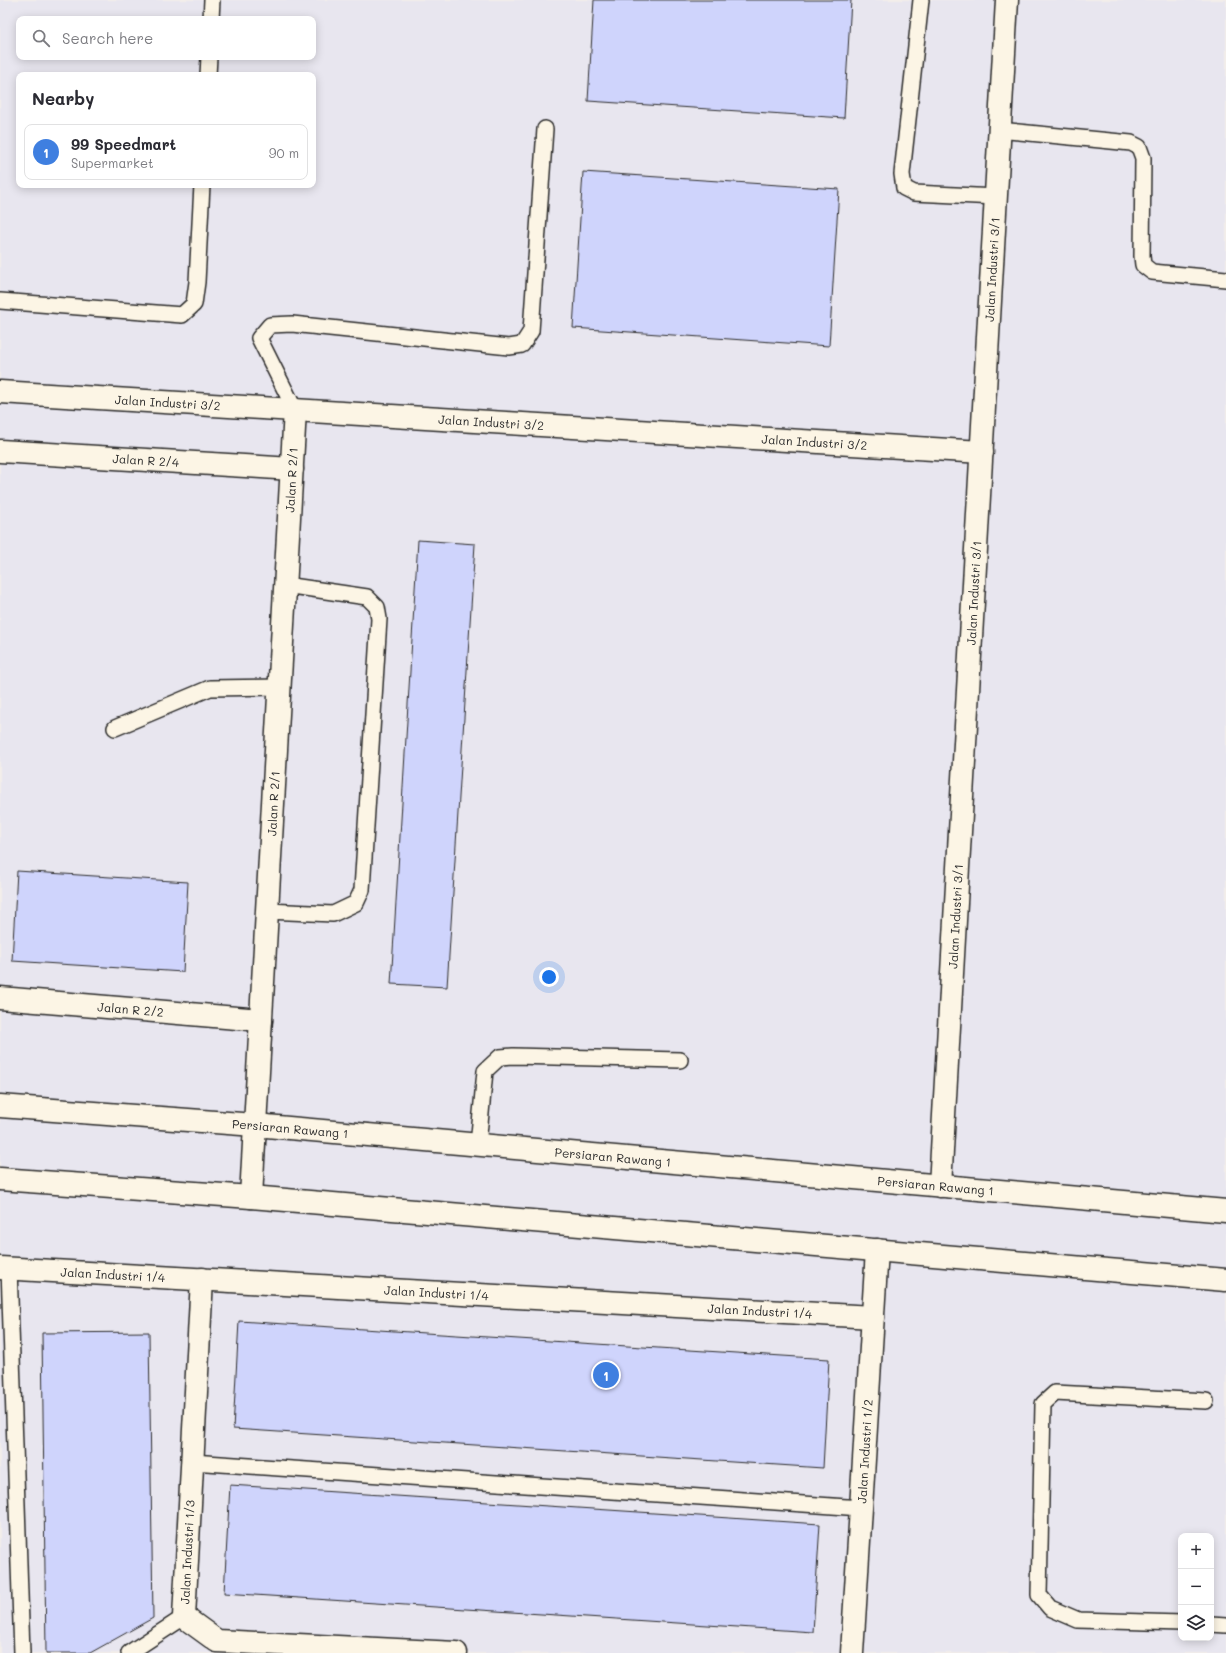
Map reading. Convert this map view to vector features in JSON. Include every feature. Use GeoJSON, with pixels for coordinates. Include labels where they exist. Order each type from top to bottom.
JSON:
{"type":"FeatureCollection","features":[{"type":"Feature","properties":{"kind":"street","name":"Jalan Industri 3/1"},"geometry":{"type":"LineString","coordinates":[[940,1186],[1007,0]]}},
{"type":"Feature","properties":{"kind":"street","name":"Jalan Industri 3/2"},"geometry":{"type":"LineString","coordinates":[[0,392],[982,452]]}},
{"type":"Feature","properties":{"kind":"street","name":"Jalan R 2/1"},"geometry":{"type":"LineString","coordinates":[[251,1198],[295,410]]}},
{"type":"Feature","properties":{"kind":"street","name":"Jalan R 2/4"},"geometry":{"type":"LineString","coordinates":[[0,451],[292,469]]}},
{"type":"Feature","properties":{"kind":"street","name":"Jalan R 2/2"},"geometry":{"type":"LineString","coordinates":[[0,998],[261,1020]]}},
{"type":"Feature","properties":{"kind":"street","name":"Persiaran Rawang 1"},"geometry":{"type":"LineString","coordinates":[[0,1106],[255,1125],[1226,1211]]}},
{"type":"Feature","properties":{"kind":"street"},"geometry":{"type":"LineString","coordinates":[[0,1179],[251,1198],[1226,1280]]}},
{"type":"Feature","properties":{"kind":"street","name":"Jalan Industri 1/2"},"geometry":{"type":"LineString","coordinates":[[852,1653],[877,1250]]}},
{"type":"Feature","properties":{"kind":"street","name":"Jalan Industri 1/4"},"geometry":{"type":"LineString","coordinates":[[5,1268],[873,1318]]}},
{"type":"Feature","properties":{"kind":"street","name":"Jalan Industri 1/3"},"geometry":{"type":"LineString","coordinates":[[202,1279],[184,1617],[217,1641],[456,1653]]}},
{"type":"Feature","properties":{"kind":"lane"},"geometry":{"type":"LineString","coordinates":[[211,16],[212,0]]}},
{"type":"Feature","properties":{"kind":"lane"},"geometry":{"type":"LineString","coordinates":[[921,0],[902,174],[904,188],[914,193],[996,197]]}},
{"type":"Feature","properties":{"kind":"lane"},"geometry":{"type":"LineString","coordinates":[[208,72],[209,60]]}},
{"type":"Feature","properties":{"kind":"lane"},"geometry":{"type":"LineString","coordinates":[[295,410],[259,338],[270,325],[292,324],[509,347],[522,345],[531,332],[545,129]]}},
{"type":"Feature","properties":{"kind":"lane"},"geometry":{"type":"LineString","coordinates":[[999,130],[1131,143],[1139,147],[1143,158],[1143,265],[1152,272],[1226,280]]}},
{"type":"Feature","properties":{"kind":"lane"},"geometry":{"type":"LineString","coordinates":[[0,301],[182,315],[194,304],[197,282],[202,188]]}},
{"type":"Feature","properties":{"kind":"lane"},"geometry":{"type":"LineString","coordinates":[[267,911],[333,914],[356,903],[362,890],[379,619],[377,607],[367,597],[285,585]]}},
{"type":"Feature","properties":{"kind":"lane"},"geometry":{"type":"LineString","coordinates":[[115,728],[210,688],[279,687]]}},
{"type":"Feature","properties":{"kind":"lane"},"geometry":{"type":"LineString","coordinates":[[478,1145],[485,1071],[500,1057],[513,1056],[680,1060]]}},
{"type":"Feature","properties":{"kind":"lane"},"geometry":{"type":"LineString","coordinates":[[5,1268],[22,1653]]}},
{"type":"Feature","properties":{"kind":"lane"},"geometry":{"type":"LineString","coordinates":[[1178,1623],[1078,1620],[1050,1608],[1039,1595],[1043,1404],[1055,1393],[1206,1401]]}},
{"type":"Feature","properties":{"kind":"lane"},"geometry":{"type":"LineString","coordinates":[[192,1462],[861,1508]]}},
{"type":"Feature","properties":{"kind":"lane"},"geometry":{"type":"LineString","coordinates":[[129,1653],[184,1617]]}},
{"type":"Feature","properties":{"kind":"lane"},"geometry":{"type":"LineString","coordinates":[[1214,1624],[1226,1624]]}},
{"type":"Feature","properties":{"kind":"shaded area"},"geometry":{"type":"Polygon","coordinates":[[[0,0],[1226,0],[1226,1653],[0,1653],[0,0]]]}},
{"type":"Feature","properties":{"kind":"building"},"geometry":{"type":"Polygon","coordinates":[[[594,0],[851,0],[844,118],[588,101],[594,0]]]}},
{"type":"Feature","properties":{"kind":"building"},"geometry":{"type":"Polygon","coordinates":[[[583,172],[839,189],[829,346],[573,328],[583,172]]]}},
{"type":"Feature","properties":{"kind":"building"},"geometry":{"type":"Polygon","coordinates":[[[418,540],[475,544],[447,987],[391,984],[418,540]]]}},
{"type":"Feature","properties":{"kind":"building"},"geometry":{"type":"Polygon","coordinates":[[[17,871],[188,882],[183,972],[12,961],[17,871]]]}},
{"type":"Feature","properties":{"kind":"building"},"geometry":{"type":"Polygon","coordinates":[[[239,1321],[829,1359],[823,1468],[233,1429],[239,1321]]]}},
{"type":"Feature","properties":{"kind":"building"},"geometry":{"type":"Polygon","coordinates":[[[149,1332],[153,1618],[90,1653],[46,1653],[42,1333],[149,1332]]]}},
{"type":"Feature","properties":{"kind":"building"},"geometry":{"type":"Polygon","coordinates":[[[230,1485],[820,1524],[813,1632],[224,1593],[230,1485]]]}},
{"type":"Feature","properties":{"kind":"place","name":"99 Speedmart"},"geometry":{"type":"Point","coordinates":[606,1375]}}]}
